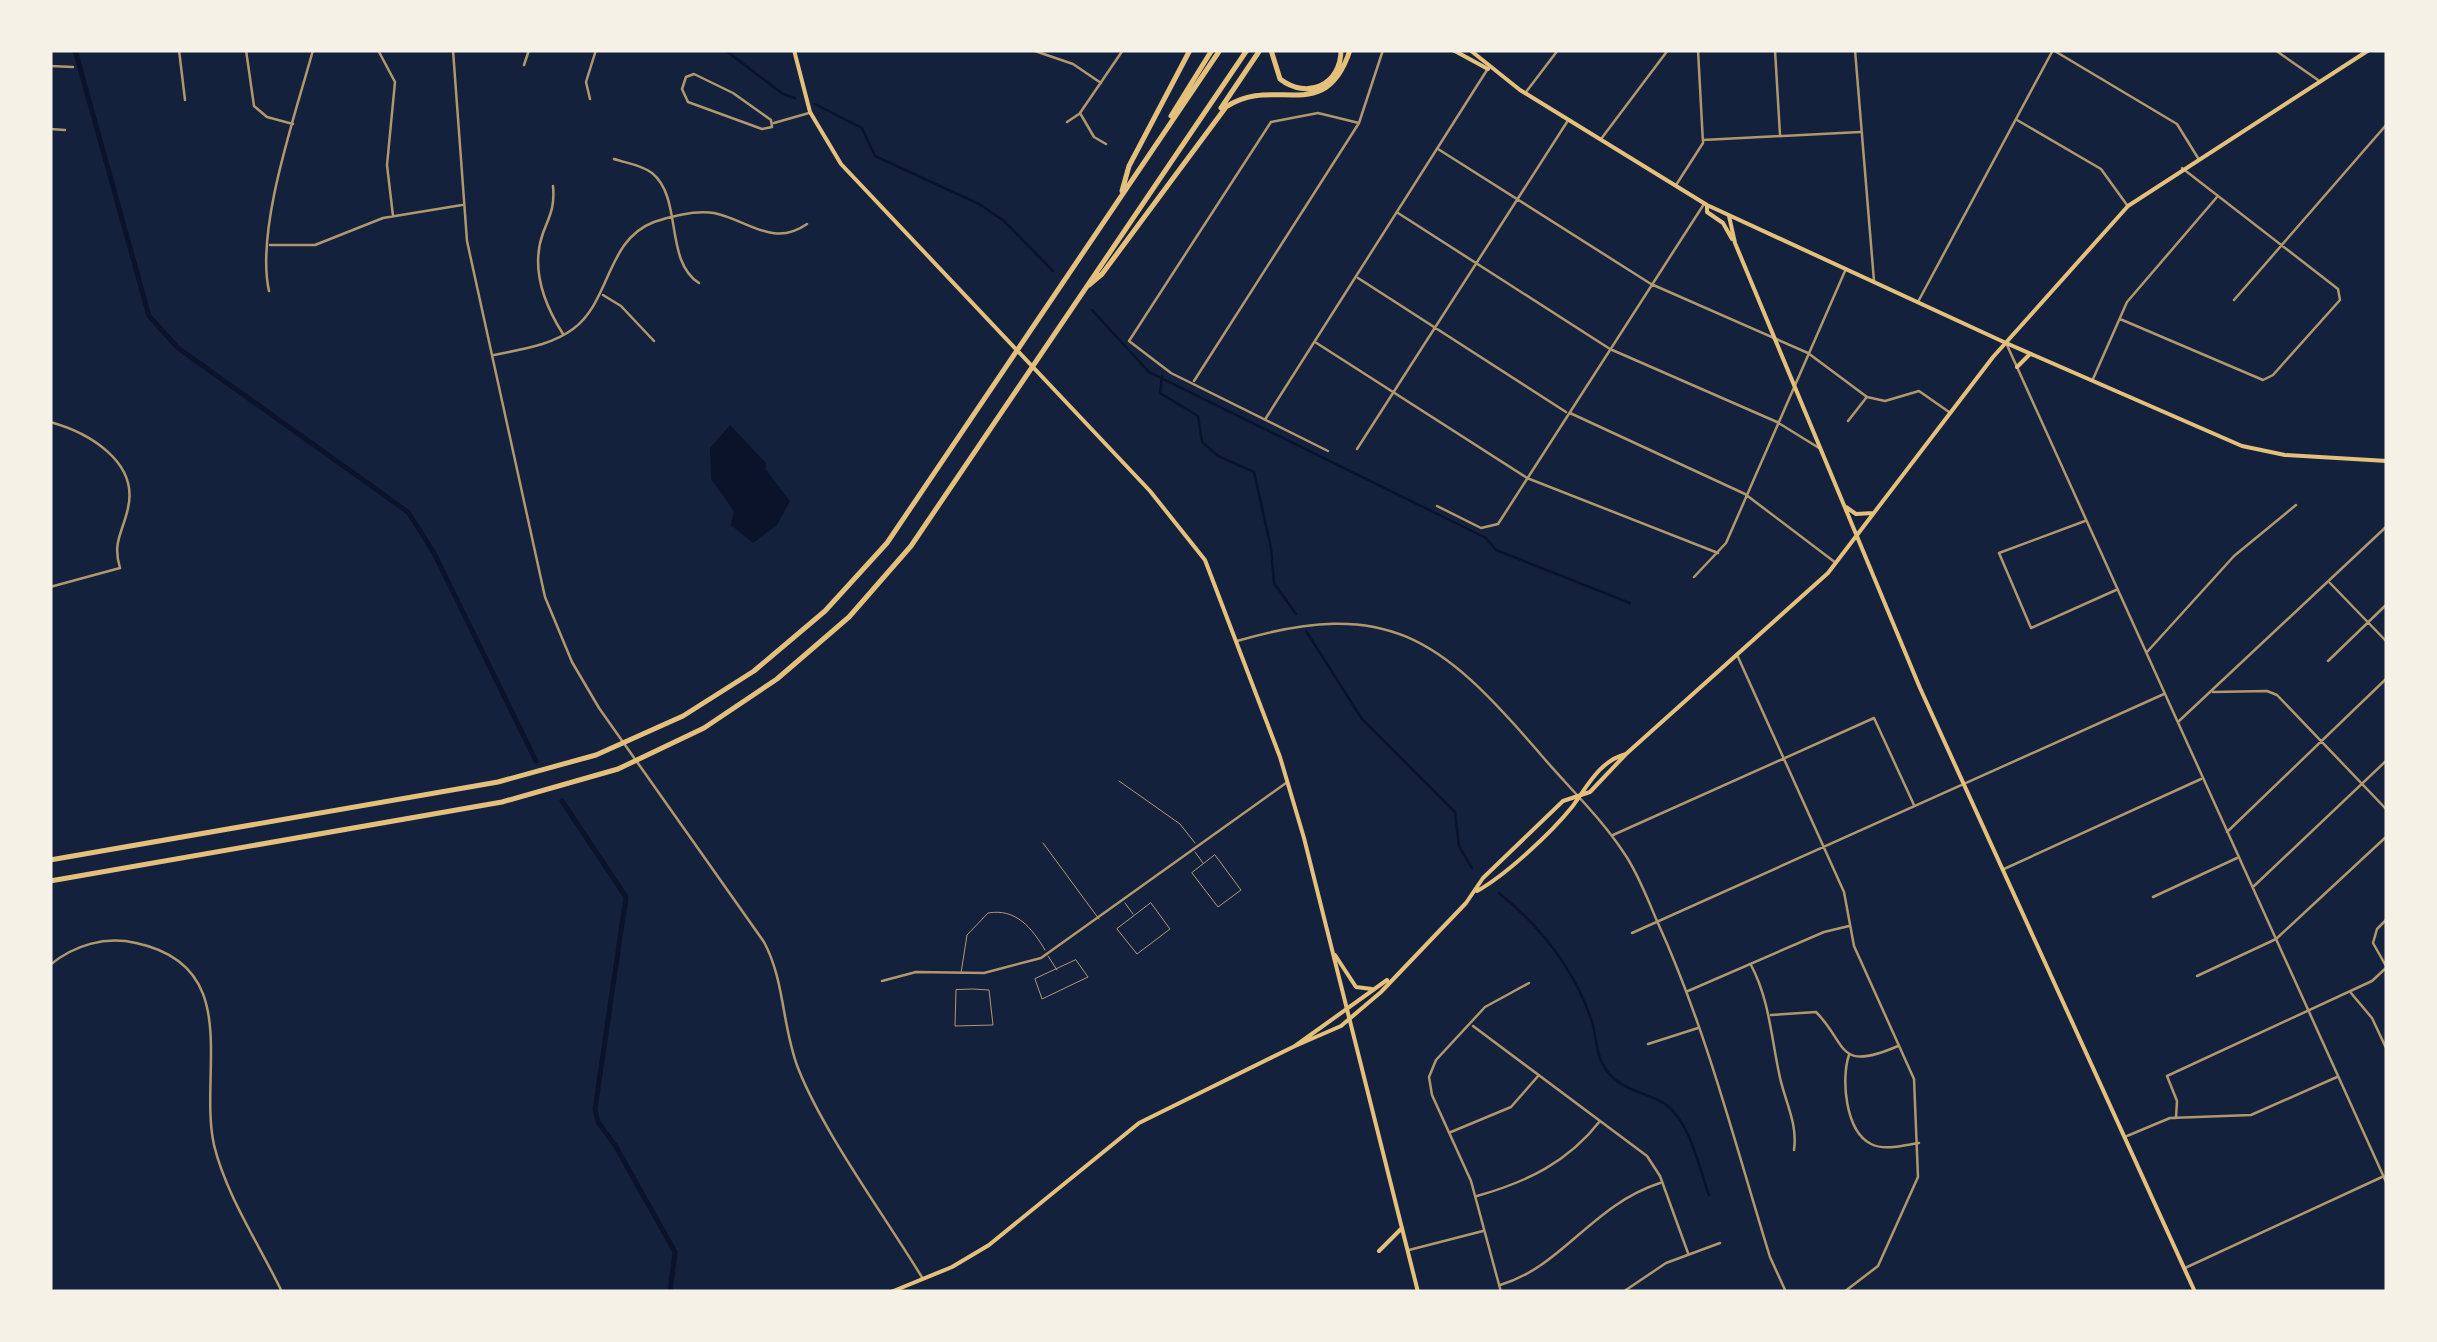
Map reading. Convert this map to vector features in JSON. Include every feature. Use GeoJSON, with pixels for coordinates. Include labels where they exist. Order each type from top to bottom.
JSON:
{"type":"FeatureCollection","features":[{"type":"Feature","properties":{"kind":"highway"},"geometry":{"type":"LineString","coordinates":[[1121,195],[1129,166],[1190,50]]}},
{"type":"Feature","properties":{"kind":"highway"},"geometry":{"type":"LineString","coordinates":[[1137,172],[1212,50]]}},
{"type":"Feature","properties":{"kind":"highway"},"geometry":{"type":"LineString","coordinates":[[50,860],[525,776],[620,746],[710,700],[791,642],[872,561],[1220,50]]}},
{"type":"Feature","properties":{"kind":"highway"},"geometry":{"type":"LineString","coordinates":[[50,881],[530,796],[618,769],[704,728],[796,665],[881,583],[925,527],[1247,50]]}},
{"type":"Feature","properties":{"kind":"highway"},"geometry":{"type":"LineString","coordinates":[[1204,136],[1260,50]]}},
{"type":"Feature","properties":{"kind":"highway"},"geometry":{"type":"LineString","coordinates":[[1271,50],[1280,78],[1306,90],[1325,84],[1334,75],[1341,50]]}},
{"type":"Feature","properties":{"kind":"highway"},"geometry":{"type":"LineString","coordinates":[[1083,290],[1102,274],[1226,107],[1239,99],[1324,91],[1340,77],[1350,50]]}},
{"type":"Feature","properties":{"kind":"main road"},"geometry":{"type":"LineString","coordinates":[[794,50],[810,112],[841,164],[1191,538],[1210,571],[1287,782],[1351,1018],[1418,1292]]}},
{"type":"Feature","properties":{"kind":"main road"},"geometry":{"type":"LineString","coordinates":[[1453,50],[1705,204],[2006,343],[2242,446],[2285,455],[2387,461]]}},
{"type":"Feature","properties":{"kind":"main road"},"geometry":{"type":"LineString","coordinates":[[1470,50],[1488,68]]}},
{"type":"Feature","properties":{"kind":"main road"},"geometry":{"type":"LineString","coordinates":[[1474,892],[1483,878],[1563,800],[1590,792],[1626,754],[1836,564],[1949,412],[2128,206],[2368,50]]}},
{"type":"Feature","properties":{"kind":"main road"},"geometry":{"type":"LineString","coordinates":[[1705,204],[1706,212],[1724,223],[1734,243],[1964,784],[2195,1292]]}},
{"type":"Feature","properties":{"kind":"main road"},"geometry":{"type":"LineString","coordinates":[[1730,216],[1734,243]]}},
{"type":"Feature","properties":{"kind":"main road"},"geometry":{"type":"LineString","coordinates":[[2017,367],[2032,354]]}},
{"type":"Feature","properties":{"kind":"main road"},"geometry":{"type":"LineString","coordinates":[[1844,506],[1856,514],[1873,513]]}},
{"type":"Feature","properties":{"kind":"main road"},"geometry":{"type":"LineString","coordinates":[[1294,1046],[1316,1040],[1351,1018],[1474,892],[1518,858],[1574,805],[1577,795]]}},
{"type":"Feature","properties":{"kind":"main road"},"geometry":{"type":"LineString","coordinates":[[1334,954],[1356,987],[1375,987]]}},
{"type":"Feature","properties":{"kind":"main road"},"geometry":{"type":"LineString","coordinates":[[891,1292],[952,1267],[1006,1233],[1139,1124],[1294,1046],[1390,980]]}},
{"type":"Feature","properties":{"kind":"main road"},"geometry":{"type":"LineString","coordinates":[[1379,1250],[1402,1228]]}},
{"type":"Feature","properties":{"kind":"street"},"geometry":{"type":"LineString","coordinates":[[179,50],[185,100]]}},
{"type":"Feature","properties":{"kind":"street"},"geometry":{"type":"LineString","coordinates":[[246,50],[254,106],[266,117],[293,124]]}},
{"type":"Feature","properties":{"kind":"street"},"geometry":{"type":"LineString","coordinates":[[269,291],[268,245],[277,185],[313,50]]}},
{"type":"Feature","properties":{"kind":"street"},"geometry":{"type":"LineString","coordinates":[[378,50],[390,66],[396,90],[387,165],[393,216]]}},
{"type":"Feature","properties":{"kind":"street"},"geometry":{"type":"LineString","coordinates":[[453,50],[462,205],[541,585],[572,662],[608,721],[764,942],[774,963],[789,1038],[803,1080],[923,1279]]}},
{"type":"Feature","properties":{"kind":"street"},"geometry":{"type":"LineString","coordinates":[[524,65],[529,50]]}},
{"type":"Feature","properties":{"kind":"street"},"geometry":{"type":"LineString","coordinates":[[590,99],[586,82],[596,50]]}},
{"type":"Feature","properties":{"kind":"street"},"geometry":{"type":"LineString","coordinates":[[1032,50],[1073,64],[1101,83]]}},
{"type":"Feature","properties":{"kind":"street"},"geometry":{"type":"LineString","coordinates":[[1067,122],[1080,113],[1123,50]]}},
{"type":"Feature","properties":{"kind":"street"},"geometry":{"type":"LineString","coordinates":[[1192,383],[1358,123],[1383,50]]}},
{"type":"Feature","properties":{"kind":"street"},"geometry":{"type":"LineString","coordinates":[[1525,93],[1558,50]]}},
{"type":"Feature","properties":{"kind":"street"},"geometry":{"type":"LineString","coordinates":[[1600,141],[1668,50]]}},
{"type":"Feature","properties":{"kind":"street"},"geometry":{"type":"LineString","coordinates":[[1675,186],[1703,140],[1698,50]]}},
{"type":"Feature","properties":{"kind":"street"},"geometry":{"type":"LineString","coordinates":[[1775,50],[1780,136]]}},
{"type":"Feature","properties":{"kind":"street"},"geometry":{"type":"LineString","coordinates":[[1855,50],[1874,282]]}},
{"type":"Feature","properties":{"kind":"street"},"geometry":{"type":"LineString","coordinates":[[1918,301],[2053,50],[2177,124],[2198,158]]}},
{"type":"Feature","properties":{"kind":"street"},"geometry":{"type":"LineString","coordinates":[[2276,50],[2320,81]]}},
{"type":"Feature","properties":{"kind":"street"},"geometry":{"type":"LineString","coordinates":[[50,66],[73,67]]}},
{"type":"Feature","properties":{"kind":"street"},"geometry":{"type":"LineString","coordinates":[[1265,420],[1488,68]]}},
{"type":"Feature","properties":{"kind":"street"},"geometry":{"type":"LineString","coordinates":[[773,124],[733,93],[694,74],[684,83],[682,93],[688,102],[762,130],[810,112]]}},
{"type":"Feature","properties":{"kind":"street"},"geometry":{"type":"LineString","coordinates":[[1328,450],[1192,383],[1131,346],[1130,338],[1272,122],[1318,112],[1358,123]]}},
{"type":"Feature","properties":{"kind":"street"},"geometry":{"type":"LineString","coordinates":[[1080,113],[1094,136],[1106,144]]}},
{"type":"Feature","properties":{"kind":"street"},"geometry":{"type":"LineString","coordinates":[[2016,119],[2101,170],[2128,206]]}},
{"type":"Feature","properties":{"kind":"street"},"geometry":{"type":"LineString","coordinates":[[1358,449],[1568,121]]}},
{"type":"Feature","properties":{"kind":"street"},"geometry":{"type":"LineString","coordinates":[[2234,300],[2387,124]]}},
{"type":"Feature","properties":{"kind":"street"},"geometry":{"type":"LineString","coordinates":[[50,129],[64,130]]}},
{"type":"Feature","properties":{"kind":"street"},"geometry":{"type":"LineString","coordinates":[[1703,140],[1860,132]]}},
{"type":"Feature","properties":{"kind":"street"},"geometry":{"type":"LineString","coordinates":[[1438,149],[1651,284],[1808,353],[1867,397],[1885,401],[1920,392],[1949,412]]}},
{"type":"Feature","properties":{"kind":"street"},"geometry":{"type":"LineString","coordinates":[[614,159],[655,175],[688,274],[699,283]]}},
{"type":"Feature","properties":{"kind":"street"},"geometry":{"type":"LineString","coordinates":[[2120,319],[2263,380],[2274,375],[2341,296],[2182,168]]}},
{"type":"Feature","properties":{"kind":"street"},"geometry":{"type":"LineString","coordinates":[[554,186],[554,209],[540,242],[538,272],[546,303],[564,335]]}},
{"type":"Feature","properties":{"kind":"street"},"geometry":{"type":"LineString","coordinates":[[2092,380],[2127,302],[2218,196]]}},
{"type":"Feature","properties":{"kind":"street"},"geometry":{"type":"LineString","coordinates":[[1437,506],[1492,529],[1705,204]]}},
{"type":"Feature","properties":{"kind":"street"},"geometry":{"type":"LineString","coordinates":[[268,245],[315,245],[393,216],[462,205]]}},
{"type":"Feature","properties":{"kind":"street"},"geometry":{"type":"LineString","coordinates":[[492,356],[564,335],[584,320],[602,295],[628,240],[648,225],[712,213],[778,235],[807,224]]}},
{"type":"Feature","properties":{"kind":"street"},"geometry":{"type":"LineString","coordinates":[[1398,213],[1610,349],[1777,422],[1821,449]]}},
{"type":"Feature","properties":{"kind":"street"},"geometry":{"type":"LineString","coordinates":[[1694,577],[1718,553],[1846,269]]}},
{"type":"Feature","properties":{"kind":"street"},"geometry":{"type":"LineString","coordinates":[[1357,277],[1568,413],[1745,494],[1836,564]]}},
{"type":"Feature","properties":{"kind":"street"},"geometry":{"type":"LineString","coordinates":[[602,295],[620,306],[654,341]]}},
{"type":"Feature","properties":{"kind":"street"},"geometry":{"type":"LineString","coordinates":[[1315,342],[1528,478],[1718,553]]}},
{"type":"Feature","properties":{"kind":"street"},"geometry":{"type":"LineString","coordinates":[[2006,343],[2387,1184]]}},
{"type":"Feature","properties":{"kind":"street"},"geometry":{"type":"LineString","coordinates":[[1848,421],[1867,397]]}},
{"type":"Feature","properties":{"kind":"street"},"geometry":{"type":"LineString","coordinates":[[50,422],[78,431],[104,449],[122,473],[130,497],[116,541],[120,568],[50,587]]}},
{"type":"Feature","properties":{"kind":"street"},"geometry":{"type":"LineString","coordinates":[[2146,653],[2234,556],[2296,506]]}},
{"type":"Feature","properties":{"kind":"street"},"geometry":{"type":"LineString","coordinates":[[2086,521],[1998,552],[2031,628],[2117,590]]}},
{"type":"Feature","properties":{"kind":"street"},"geometry":{"type":"LineString","coordinates":[[2178,722],[2387,526]]}},
{"type":"Feature","properties":{"kind":"street"},"geometry":{"type":"LineString","coordinates":[[2329,582],[2387,642]]}},
{"type":"Feature","properties":{"kind":"street"},"geometry":{"type":"LineString","coordinates":[[2328,660],[2387,604]]}},
{"type":"Feature","properties":{"kind":"street"},"geometry":{"type":"LineString","coordinates":[[1234,641],[1324,622],[1370,626],[1411,638],[1474,680],[1612,836],[1632,866],[1688,991],[1770,1257],[1786,1292]]}},
{"type":"Feature","properties":{"kind":"street"},"geometry":{"type":"LineString","coordinates":[[1737,656],[1844,892],[1858,956],[1914,1079],[1920,1143],[1918,1177],[1883,1259],[1866,1278],[1844,1292]]}},
{"type":"Feature","properties":{"kind":"street"},"geometry":{"type":"LineString","coordinates":[[2227,832],[2387,678]]}},
{"type":"Feature","properties":{"kind":"street"},"geometry":{"type":"LineString","coordinates":[[2211,692],[2272,692],[2387,810]]}},
{"type":"Feature","properties":{"kind":"street"},"geometry":{"type":"LineString","coordinates":[[1632,933],[2164,694]]}},
{"type":"Feature","properties":{"kind":"street"},"geometry":{"type":"LineString","coordinates":[[1612,836],[1874,718],[1915,806]]}},
{"type":"Feature","properties":{"kind":"street"},"geometry":{"type":"LineString","coordinates":[[2252,888],[2387,760]]}},
{"type":"Feature","properties":{"kind":"street"},"geometry":{"type":"LineString","coordinates":[[2003,869],[2203,778]]}},
{"type":"Feature","properties":{"kind":"street"},"geometry":{"type":"LineString","coordinates":[[882,980],[916,972],[1000,970],[1048,954],[1287,782]]}},
{"type":"Feature","properties":{"kind":"street"},"geometry":{"type":"LineString","coordinates":[[2196,976],[2276,940],[2387,836]]}},
{"type":"Feature","properties":{"kind":"street"},"geometry":{"type":"LineString","coordinates":[[2152,897],[2238,857]]}},
{"type":"Feature","properties":{"kind":"street"},"geometry":{"type":"LineString","coordinates":[[2176,1118],[2177,1101],[2167,1076],[2350,991],[2387,967],[2373,943],[2377,928],[2387,918]]}},
{"type":"Feature","properties":{"kind":"street"},"geometry":{"type":"LineString","coordinates":[[1688,991],[1824,932],[1850,926]]}},
{"type":"Feature","properties":{"kind":"street"},"geometry":{"type":"LineString","coordinates":[[50,965],[85,945],[124,941],[163,953],[196,983],[206,1002],[214,1034],[214,1143],[282,1292]]}},
{"type":"Feature","properties":{"kind":"street"},"geometry":{"type":"LineString","coordinates":[[1751,965],[1769,1016],[1778,1071],[1795,1126],[1794,1150]]}},
{"type":"Feature","properties":{"kind":"street"},"geometry":{"type":"LineString","coordinates":[[1500,1292],[1476,1196],[1430,1089],[1430,1071],[1491,1002],[1529,983]]}},
{"type":"Feature","properties":{"kind":"street"},"geometry":{"type":"LineString","coordinates":[[2350,991],[2372,1018],[2387,1050]]}},
{"type":"Feature","properties":{"kind":"street"},"geometry":{"type":"LineString","coordinates":[[1769,1016],[1816,1012],[1835,1043],[1850,1053],[1869,1056],[1900,1045]]}},
{"type":"Feature","properties":{"kind":"street"},"geometry":{"type":"LineString","coordinates":[[1472,1024],[1647,1156],[1662,1183],[1688,1253]]}},
{"type":"Feature","properties":{"kind":"street"},"geometry":{"type":"LineString","coordinates":[[1648,1044],[1700,1027]]}},
{"type":"Feature","properties":{"kind":"street"},"geometry":{"type":"LineString","coordinates":[[1850,1053],[1843,1081],[1860,1134],[1878,1146],[1920,1143]]}},
{"type":"Feature","properties":{"kind":"street"},"geometry":{"type":"LineString","coordinates":[[1450,1132],[1511,1107],[1540,1074]]}},
{"type":"Feature","properties":{"kind":"street"},"geometry":{"type":"LineString","coordinates":[[2125,1137],[2153,1123],[2176,1118],[2250,1115],[2338,1076]]}},
{"type":"Feature","properties":{"kind":"street"},"geometry":{"type":"LineString","coordinates":[[1476,1196],[1513,1185],[1562,1160],[1601,1120]]}},
{"type":"Feature","properties":{"kind":"street"},"geometry":{"type":"LineString","coordinates":[[2184,1268],[2383,1176]]}},
{"type":"Feature","properties":{"kind":"street"},"geometry":{"type":"LineString","coordinates":[[1499,1286],[1529,1275],[1608,1207],[1662,1183]]}},
{"type":"Feature","properties":{"kind":"street"},"geometry":{"type":"LineString","coordinates":[[1408,1250],[1485,1231]]}},
{"type":"Feature","properties":{"kind":"street"},"geometry":{"type":"LineString","coordinates":[[1623,1292],[1688,1253],[1720,1243]]}},
{"type":"Feature","properties":{"kind":"lane"},"geometry":{"type":"LineString","coordinates":[[1119,782],[1180,824],[1204,864]]}},
{"type":"Feature","properties":{"kind":"lane"},"geometry":{"type":"LineString","coordinates":[[1044,843],[1099,919]]}},
{"type":"Feature","properties":{"kind":"lane"},"geometry":{"type":"LineString","coordinates":[[1215,856],[1241,890],[1218,907],[1192,873],[1204,864],[1215,856]]}},
{"type":"Feature","properties":{"kind":"lane"},"geometry":{"type":"LineString","coordinates":[[1123,901],[1134,916]]}},
{"type":"Feature","properties":{"kind":"lane"},"geometry":{"type":"LineString","coordinates":[[1151,903],[1170,929],[1136,954],[1117,929],[1134,916],[1151,903]]}},
{"type":"Feature","properties":{"kind":"lane"},"geometry":{"type":"LineString","coordinates":[[961,973],[967,935],[988,913],[1010,914],[1025,922],[1056,970]]}},
{"type":"Feature","properties":{"kind":"lane"},"geometry":{"type":"LineString","coordinates":[[1076,960],[1088,977],[1042,999],[1036,979],[1056,970],[1076,960]]}},
{"type":"Feature","properties":{"kind":"lane"},"geometry":{"type":"LineString","coordinates":[[973,989],[989,990],[994,1025],[955,1026],[956,990],[973,989]]}},
{"type":"Feature","properties":{"kind":"water"},"geometry":{"type":"Polygon","coordinates":[[[730,425],[766,463],[766,470],[790,501],[777,525],[753,543],[731,525],[734,511],[711,479],[710,448],[730,425]]]}},
{"type":"Feature","properties":{"kind":"waterway"},"geometry":{"type":"LineString","coordinates":[[75,50],[149,316],[178,348],[408,512],[434,553],[536,761]]}},
{"type":"Feature","properties":{"kind":"waterway"},"geometry":{"type":"LineString","coordinates":[[725,50],[783,94],[795,98]]}},
{"type":"Feature","properties":{"kind":"waterway"},"geometry":{"type":"LineString","coordinates":[[815,104],[862,128],[875,156],[979,204],[1004,221],[1053,271]]}},
{"type":"Feature","properties":{"kind":"waterway"},"geometry":{"type":"LineString","coordinates":[[1092,310],[1149,372],[1486,538],[1496,550],[1630,603]]}},
{"type":"Feature","properties":{"kind":"waterway"},"geometry":{"type":"LineString","coordinates":[[1162,376],[1160,393],[1198,416],[1202,442],[1218,456],[1254,472],[1271,548],[1274,583],[1296,614]]}},
{"type":"Feature","properties":{"kind":"waterway"},"geometry":{"type":"LineString","coordinates":[[1306,631],[1362,719],[1455,812],[1459,846],[1472,868]]}},
{"type":"Feature","properties":{"kind":"waterway"},"geometry":{"type":"LineString","coordinates":[[562,801],[626,897],[595,1109],[598,1122],[675,1252],[670,1292]]}},
{"type":"Feature","properties":{"kind":"waterway"},"geometry":{"type":"LineString","coordinates":[[1499,893],[1543,936],[1567,969],[1586,1005],[1600,1058],[1608,1072],[1622,1085],[1665,1104],[1681,1122],[1709,1195]]}}]}
